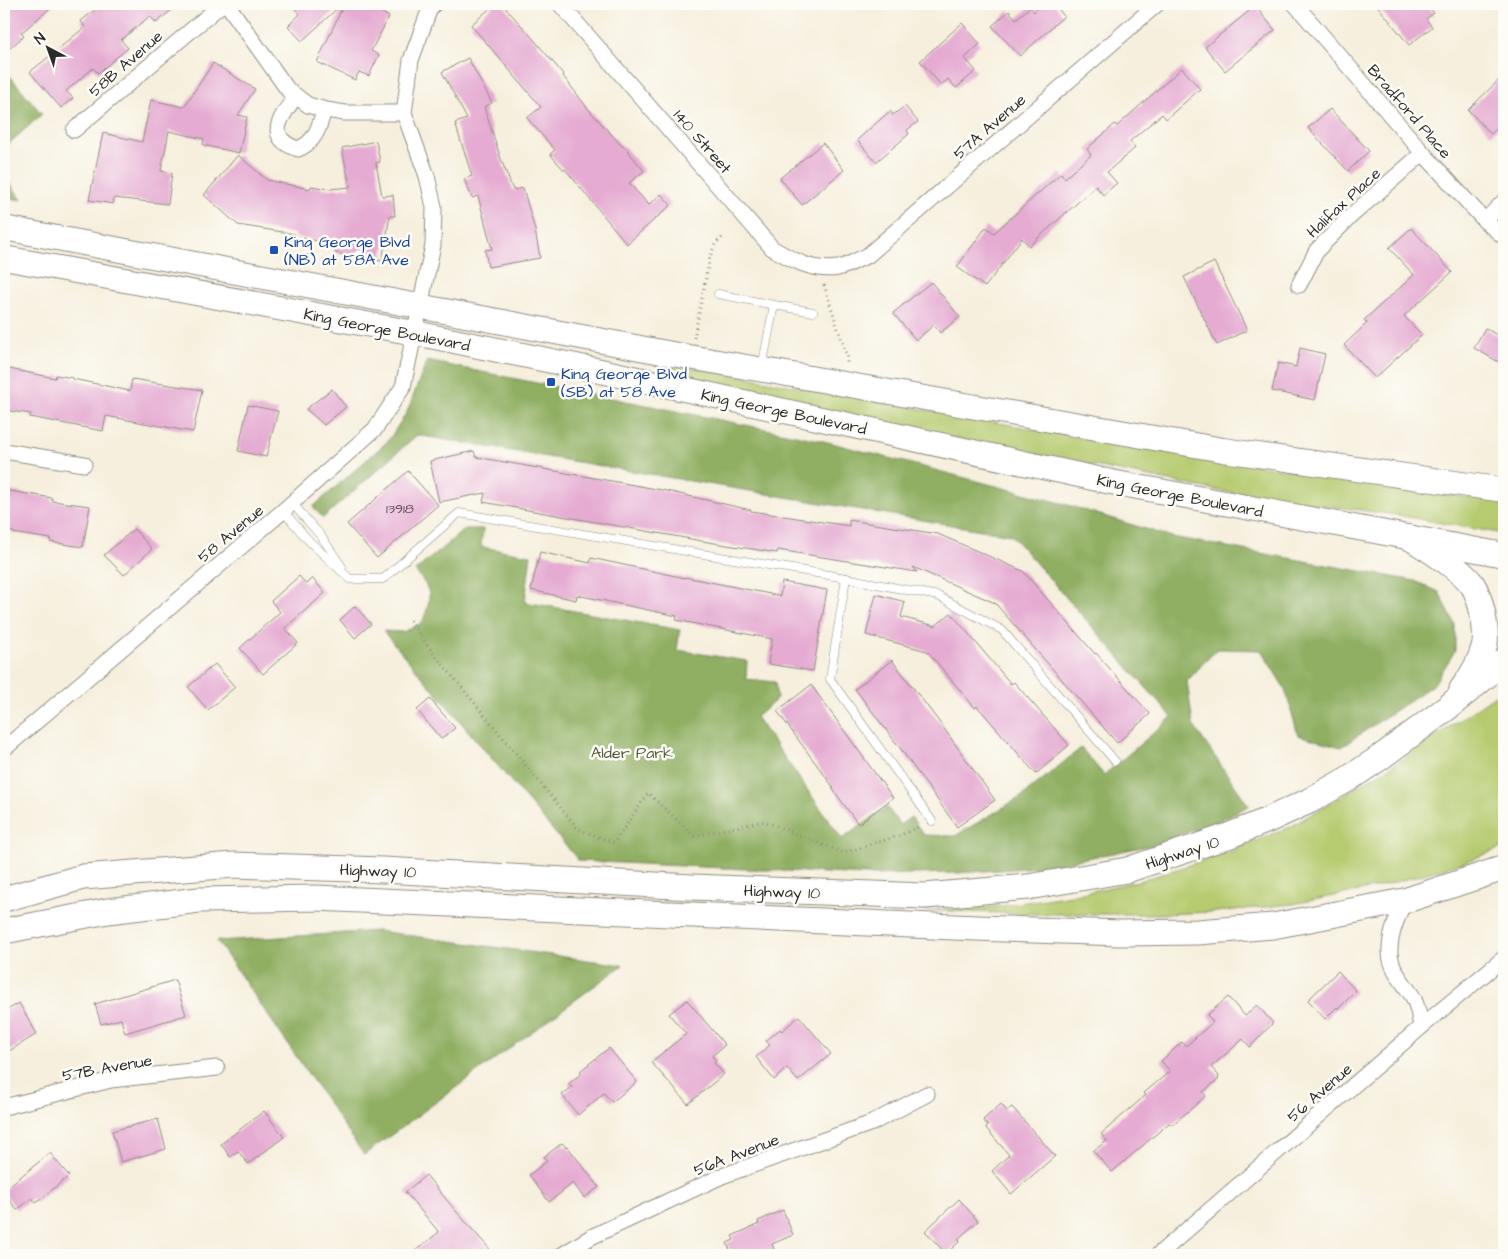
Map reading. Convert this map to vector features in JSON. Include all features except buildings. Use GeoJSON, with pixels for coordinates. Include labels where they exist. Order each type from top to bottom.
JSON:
{"type":"FeatureCollection","features":[{"type":"Feature","properties":{"kind":"highway"},"geometry":{"type":"LineString","coordinates":[[1410,538],[1451,564],[1472,584],[1483,608],[1485,643],[1473,674],[1447,708]]}},
{"type":"Feature","properties":{"kind":"highway","name":"Highway 10"},"geometry":{"type":"LineString","coordinates":[[4,900],[83,877],[234,865],[384,870],[692,887],[925,896],[1028,887],[1127,870],[1228,836],[1309,801],[1348,779],[1447,708],[1504,661]]}},
{"type":"Feature","properties":{"kind":"highway","name":"Highway 10"},"geometry":{"type":"LineString","coordinates":[[4,931],[108,911],[199,900],[316,898],[967,928],[1121,933],[1198,932],[1273,926],[1404,901],[1504,868]]}},
{"type":"Feature","properties":{"kind":"main road","name":"King George Boulevard"},"geometry":{"type":"LineString","coordinates":[[4,228],[762,370],[1223,450],[1504,490]]}},
{"type":"Feature","properties":{"kind":"main road","name":"King George Boulevard"},"geometry":{"type":"LineString","coordinates":[[4,258],[415,334],[610,373],[1111,482],[1504,555]]}},
{"type":"Feature","properties":{"kind":"street","name":"58B Avenue"},"geometry":{"type":"LineString","coordinates":[[74,130],[222,4]]}},
{"type":"Feature","properties":{"kind":"street"},"geometry":{"type":"LineString","coordinates":[[227,4],[288,90],[308,106],[345,113],[404,113],[411,60],[430,8],[434,4]]}},
{"type":"Feature","properties":{"kind":"street","name":"140 Street"},"geometry":{"type":"LineString","coordinates":[[560,4],[772,248],[807,266],[839,268]]}},
{"type":"Feature","properties":{"kind":"street","name":"57A Avenue"},"geometry":{"type":"LineString","coordinates":[[839,268],[867,256],[1158,4]]}},
{"type":"Feature","properties":{"kind":"street","name":"Bradford Place"},"geometry":{"type":"LineString","coordinates":[[1295,4],[1423,154],[1485,221],[1504,237]]}},
{"type":"Feature","properties":{"kind":"street"},"geometry":{"type":"LineString","coordinates":[[296,96],[277,126],[277,132],[283,141],[291,147],[298,149],[311,142],[318,131],[324,110]]}},
{"type":"Feature","properties":{"kind":"street","name":"58 Avenue"},"geometry":{"type":"LineString","coordinates":[[4,749],[287,507],[375,429],[403,388],[433,246],[434,207],[427,176],[404,113]]}},
{"type":"Feature","properties":{"kind":"street","name":"Halifax Place"},"geometry":{"type":"LineString","coordinates":[[1299,285],[1316,250],[1353,214],[1423,154]]}},
{"type":"Feature","properties":{"kind":"street"},"geometry":{"type":"LineString","coordinates":[[1485,221],[1504,201]]}},
{"type":"Feature","properties":{"kind":"street"},"geometry":{"type":"LineString","coordinates":[[4,451],[84,464]]}},
{"type":"Feature","properties":{"kind":"street"},"geometry":{"type":"LineString","coordinates":[[1404,901],[1391,938],[1390,954],[1398,977],[1413,997],[1422,1026]]}},
{"type":"Feature","properties":{"kind":"street","name":"56 Avenue"},"geometry":{"type":"LineString","coordinates":[[1158,1255],[1422,1026],[1504,958]]}},
{"type":"Feature","properties":{"kind":"street","name":"57B Avenue"},"geometry":{"type":"LineString","coordinates":[[4,1107],[111,1080],[217,1068]]}},
{"type":"Feature","properties":{"kind":"street","name":"56A Avenue"},"geometry":{"type":"LineString","coordinates":[[562,1255],[591,1237],[722,1176],[872,1123],[927,1094]]}},
{"type":"Feature","properties":{"kind":"lane"},"geometry":{"type":"LineString","coordinates":[[718,294],[813,312]]}},
{"type":"Feature","properties":{"kind":"lane"},"geometry":{"type":"LineString","coordinates":[[762,370],[774,305]]}},
{"type":"Feature","properties":{"kind":"lane"},"geometry":{"type":"LineString","coordinates":[[287,507],[310,542],[350,579],[383,579],[459,513],[846,578],[938,596],[1002,630],[1115,761]]}},
{"type":"Feature","properties":{"kind":"lane"},"geometry":{"type":"LineString","coordinates":[[287,507],[322,536],[350,579]]}},
{"type":"Feature","properties":{"kind":"lane"},"geometry":{"type":"LineString","coordinates":[[846,578],[830,679],[932,821]]}},
{"type":"Feature","properties":{"kind":"path"},"geometry":{"type":"LineString","coordinates":[[694,338],[710,257],[715,244],[725,236]]}},
{"type":"Feature","properties":{"kind":"path"},"geometry":{"type":"LineString","coordinates":[[824,282],[847,357],[847,363]]}},
{"type":"Feature","properties":{"kind":"path"},"geometry":{"type":"LineString","coordinates":[[410,620],[426,644],[578,830],[614,843],[648,793],[694,836],[764,821],[844,853],[901,835],[920,826]]}},
{"type":"Feature","properties":{"kind":"green space"},"geometry":{"type":"Polygon","coordinates":[[[4,69],[42,114],[4,148],[4,69]]]}},
{"type":"Feature","properties":{"kind":"green space"},"geometry":{"type":"Polygon","coordinates":[[[4,175],[22,200],[4,197],[4,175]]]}},
{"type":"Feature","properties":{"kind":"green space","name":"Alder Park"},"geometry":{"type":"Polygon","coordinates":[[[427,361],[820,440],[1061,503],[1172,537],[1415,581],[1439,592],[1455,625],[1455,651],[1434,684],[1341,747],[1298,735],[1285,689],[1261,650],[1217,649],[1187,681],[1193,725],[1249,806],[1216,822],[1153,845],[1041,867],[957,873],[868,875],[579,861],[383,631],[403,632],[422,623],[428,607],[429,595],[425,584],[415,571],[465,529],[483,529],[481,547],[531,555],[525,602],[680,630],[677,650],[747,661],[746,679],[775,682],[777,699],[756,717],[842,839],[887,807],[900,825],[911,817],[924,835],[955,836],[1021,797],[1081,748],[1104,775],[1172,717],[1011,535],[417,435],[323,518],[313,507],[388,441],[407,412],[427,361]]]}},
{"type":"Feature","properties":{"kind":"green space"},"geometry":{"type":"Polygon","coordinates":[[[672,363],[1094,440],[1504,503],[1504,534],[1397,515],[1225,492],[665,380],[672,363]]]}},
{"type":"Feature","properties":{"kind":"green space"},"geometry":{"type":"Polygon","coordinates":[[[1504,689],[1504,847],[1462,863],[1374,888],[1293,904],[1216,912],[1037,914],[870,909],[934,910],[995,907],[1078,894],[1143,880],[1232,851],[1290,827],[1400,761],[1504,689]]]}},
{"type":"Feature","properties":{"kind":"green space"},"geometry":{"type":"Polygon","coordinates":[[[378,931],[623,965],[364,1155],[217,941],[378,931]]]}},
{"type":"Feature","properties":{"kind":"place","name":"King George Blvd (NB) at 58A Ave"},"geometry":{"type":"Point","coordinates":[274,250]}},
{"type":"Feature","properties":{"kind":"place","name":"King George Blvd (SB) at 58 Ave"},"geometry":{"type":"Point","coordinates":[551,382]}}]}
